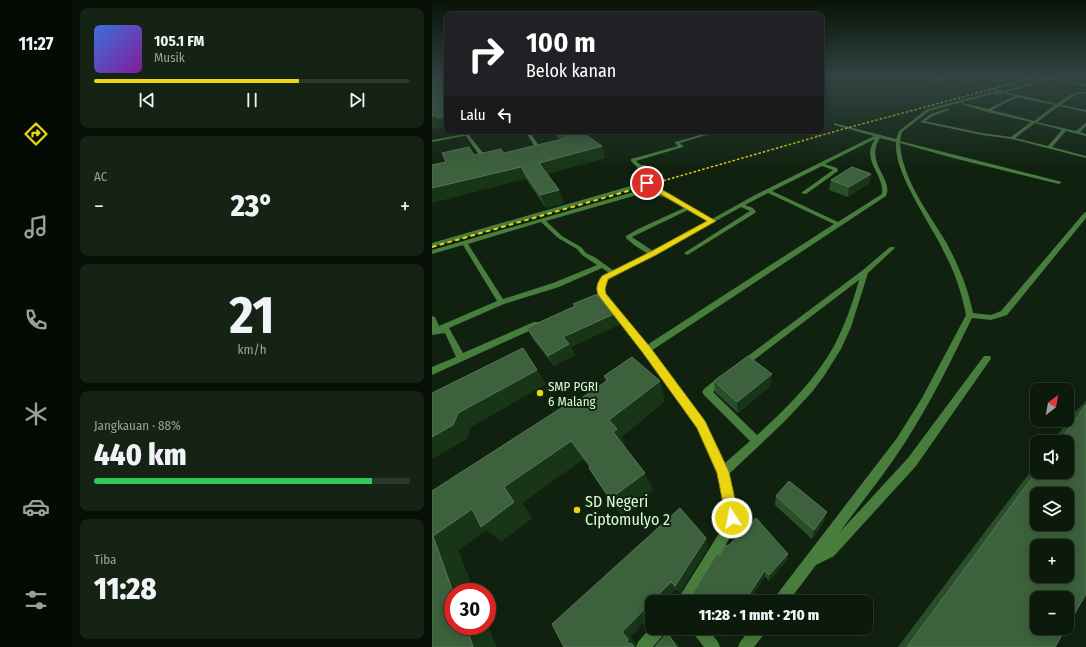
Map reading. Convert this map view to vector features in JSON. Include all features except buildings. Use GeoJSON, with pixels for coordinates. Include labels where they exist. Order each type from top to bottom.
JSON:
{"type":"FeatureCollection","features":[{"type":"Feature","properties":{"kind":"street"},"geometry":{"type":"LineString","coordinates":[[785,595],[892,454],[918,413],[970,315],[950,254],[910,186],[897,151],[897,140],[900,132],[928,110],[935,108]]}},
{"type":"Feature","properties":{"kind":"street"},"geometry":{"type":"LineString","coordinates":[[951,108],[932,115],[922,122],[988,135],[1012,138],[1086,157]]}},
{"type":"Feature","properties":{"kind":"street"},"geometry":{"type":"LineString","coordinates":[[978,108],[1086,135]]}},
{"type":"Feature","properties":{"kind":"street"},"geometry":{"type":"LineString","coordinates":[[988,111],[993,108]]}},
{"type":"Feature","properties":{"kind":"street"},"geometry":{"type":"LineString","coordinates":[[1012,138],[1051,108]]}},
{"type":"Feature","properties":{"kind":"street"},"geometry":{"type":"LineString","coordinates":[[1072,108],[1086,111]]}},
{"type":"Feature","properties":{"kind":"street"},"geometry":{"type":"LineString","coordinates":[[836,124],[956,157],[1059,182]]}},
{"type":"Feature","properties":{"kind":"street"},"geometry":{"type":"LineString","coordinates":[[1077,133],[1086,124]]}},
{"type":"Feature","properties":{"kind":"street"},"geometry":{"type":"LineString","coordinates":[[1048,148],[1065,130]]}},
{"type":"Feature","properties":{"kind":"street"},"geometry":{"type":"LineString","coordinates":[[432,141],[472,134]]}},
{"type":"Feature","properties":{"kind":"street"},"geometry":{"type":"LineString","coordinates":[[529,134],[539,149]]}},
{"type":"Feature","properties":{"kind":"street"},"geometry":{"type":"LineString","coordinates":[[432,245],[659,180],[633,160],[681,146],[677,143],[708,134]]}},
{"type":"Feature","properties":{"kind":"street"},"geometry":{"type":"LineString","coordinates":[[815,134],[819,136]]}},
{"type":"Feature","properties":{"kind":"street"},"geometry":{"type":"LineString","coordinates":[[467,135],[485,159]]}},
{"type":"Feature","properties":{"kind":"street"},"geometry":{"type":"LineString","coordinates":[[687,595],[728,530],[732,518],[723,472],[701,424],[646,350],[599,296],[602,282],[605,278],[653,254],[740,205],[878,136]]}},
{"type":"Feature","properties":{"kind":"street"},"geometry":{"type":"LineString","coordinates":[[646,350],[885,192],[881,177],[873,161],[872,147],[878,136]]}},
{"type":"Feature","properties":{"kind":"street"},"geometry":{"type":"LineString","coordinates":[[804,193],[835,173],[835,169],[822,164]]}},
{"type":"Feature","properties":{"kind":"street"},"geometry":{"type":"LineString","coordinates":[[647,183],[664,195],[690,207],[712,221]]}},
{"type":"Feature","properties":{"kind":"street"},"geometry":{"type":"LineString","coordinates":[[432,252],[644,191],[664,195]]}},
{"type":"Feature","properties":{"kind":"street"},"geometry":{"type":"LineString","coordinates":[[768,191],[838,224]]}},
{"type":"Feature","properties":{"kind":"street"},"geometry":{"type":"LineString","coordinates":[[687,252],[753,212],[751,209],[740,205]]}},
{"type":"Feature","properties":{"kind":"street"},"geometry":{"type":"LineString","coordinates":[[653,254],[636,245],[635,242],[628,237],[690,207]]}},
{"type":"Feature","properties":{"kind":"street"},"geometry":{"type":"LineString","coordinates":[[970,315],[983,319],[993,318],[1004,313],[1086,214]]}},
{"type":"Feature","properties":{"kind":"street"},"geometry":{"type":"LineString","coordinates":[[542,220],[560,237],[603,265],[614,274]]}},
{"type":"Feature","properties":{"kind":"street"},"geometry":{"type":"LineString","coordinates":[[464,242],[501,302]]}},
{"type":"Feature","properties":{"kind":"street"},"geometry":{"type":"LineString","coordinates":[[758,441],[707,392],[865,272],[892,248]]}},
{"type":"Feature","properties":{"kind":"street"},"geometry":{"type":"LineString","coordinates":[[434,331],[501,302],[556,285],[603,265]]}},
{"type":"Feature","properties":{"kind":"street"},"geometry":{"type":"LineString","coordinates":[[723,472],[758,441],[792,407],[832,358],[852,317],[865,272]]}},
{"type":"Feature","properties":{"kind":"street"},"geometry":{"type":"LineString","coordinates":[[432,319],[434,331]]}},
{"type":"Feature","properties":{"kind":"street"},"geometry":{"type":"LineString","coordinates":[[432,371],[546,320]]}},
{"type":"Feature","properties":{"kind":"street"},"geometry":{"type":"LineString","coordinates":[[434,331],[447,330],[461,358]]}},
{"type":"Feature","properties":{"kind":"street"},"geometry":{"type":"LineString","coordinates":[[812,561],[820,555],[830,552],[912,462],[987,358]]}},
{"type":"Feature","properties":{"kind":"street"},"geometry":{"type":"LineString","coordinates":[[643,647],[654,635]]}},
{"type":"Feature","properties":{"kind":"street"},"geometry":{"type":"LineString","coordinates":[[704,635],[713,647]]}},
{"type":"Feature","properties":{"kind":"street"},"geometry":{"type":"LineString","coordinates":[[745,647],[754,635]]}},
{"type":"Feature","properties":{"kind":"railway"},"geometry":{"type":"LineString","coordinates":[[659,182],[921,108]]}},
{"type":"Feature","properties":{"kind":"railway"},"geometry":{"type":"LineString","coordinates":[[432,247],[663,181]]}},
{"type":"Feature","properties":{"kind":"place","name":"SMP PGRI 6 Malang"},"geometry":{"type":"Point","coordinates":[540,393]}},
{"type":"Feature","properties":{"kind":"place","name":"SD Negeri Ciptomulyo 2"},"geometry":{"type":"Point","coordinates":[577,510]}},
{"type":"Feature","properties":{"kind":"route"},"geometry":{"type":"LineString","coordinates":[[647,183],[664,195],[690,207],[712,221],[653,254],[605,278],[600,289],[602,294],[701,424],[723,472],[732,518]]}}]}
